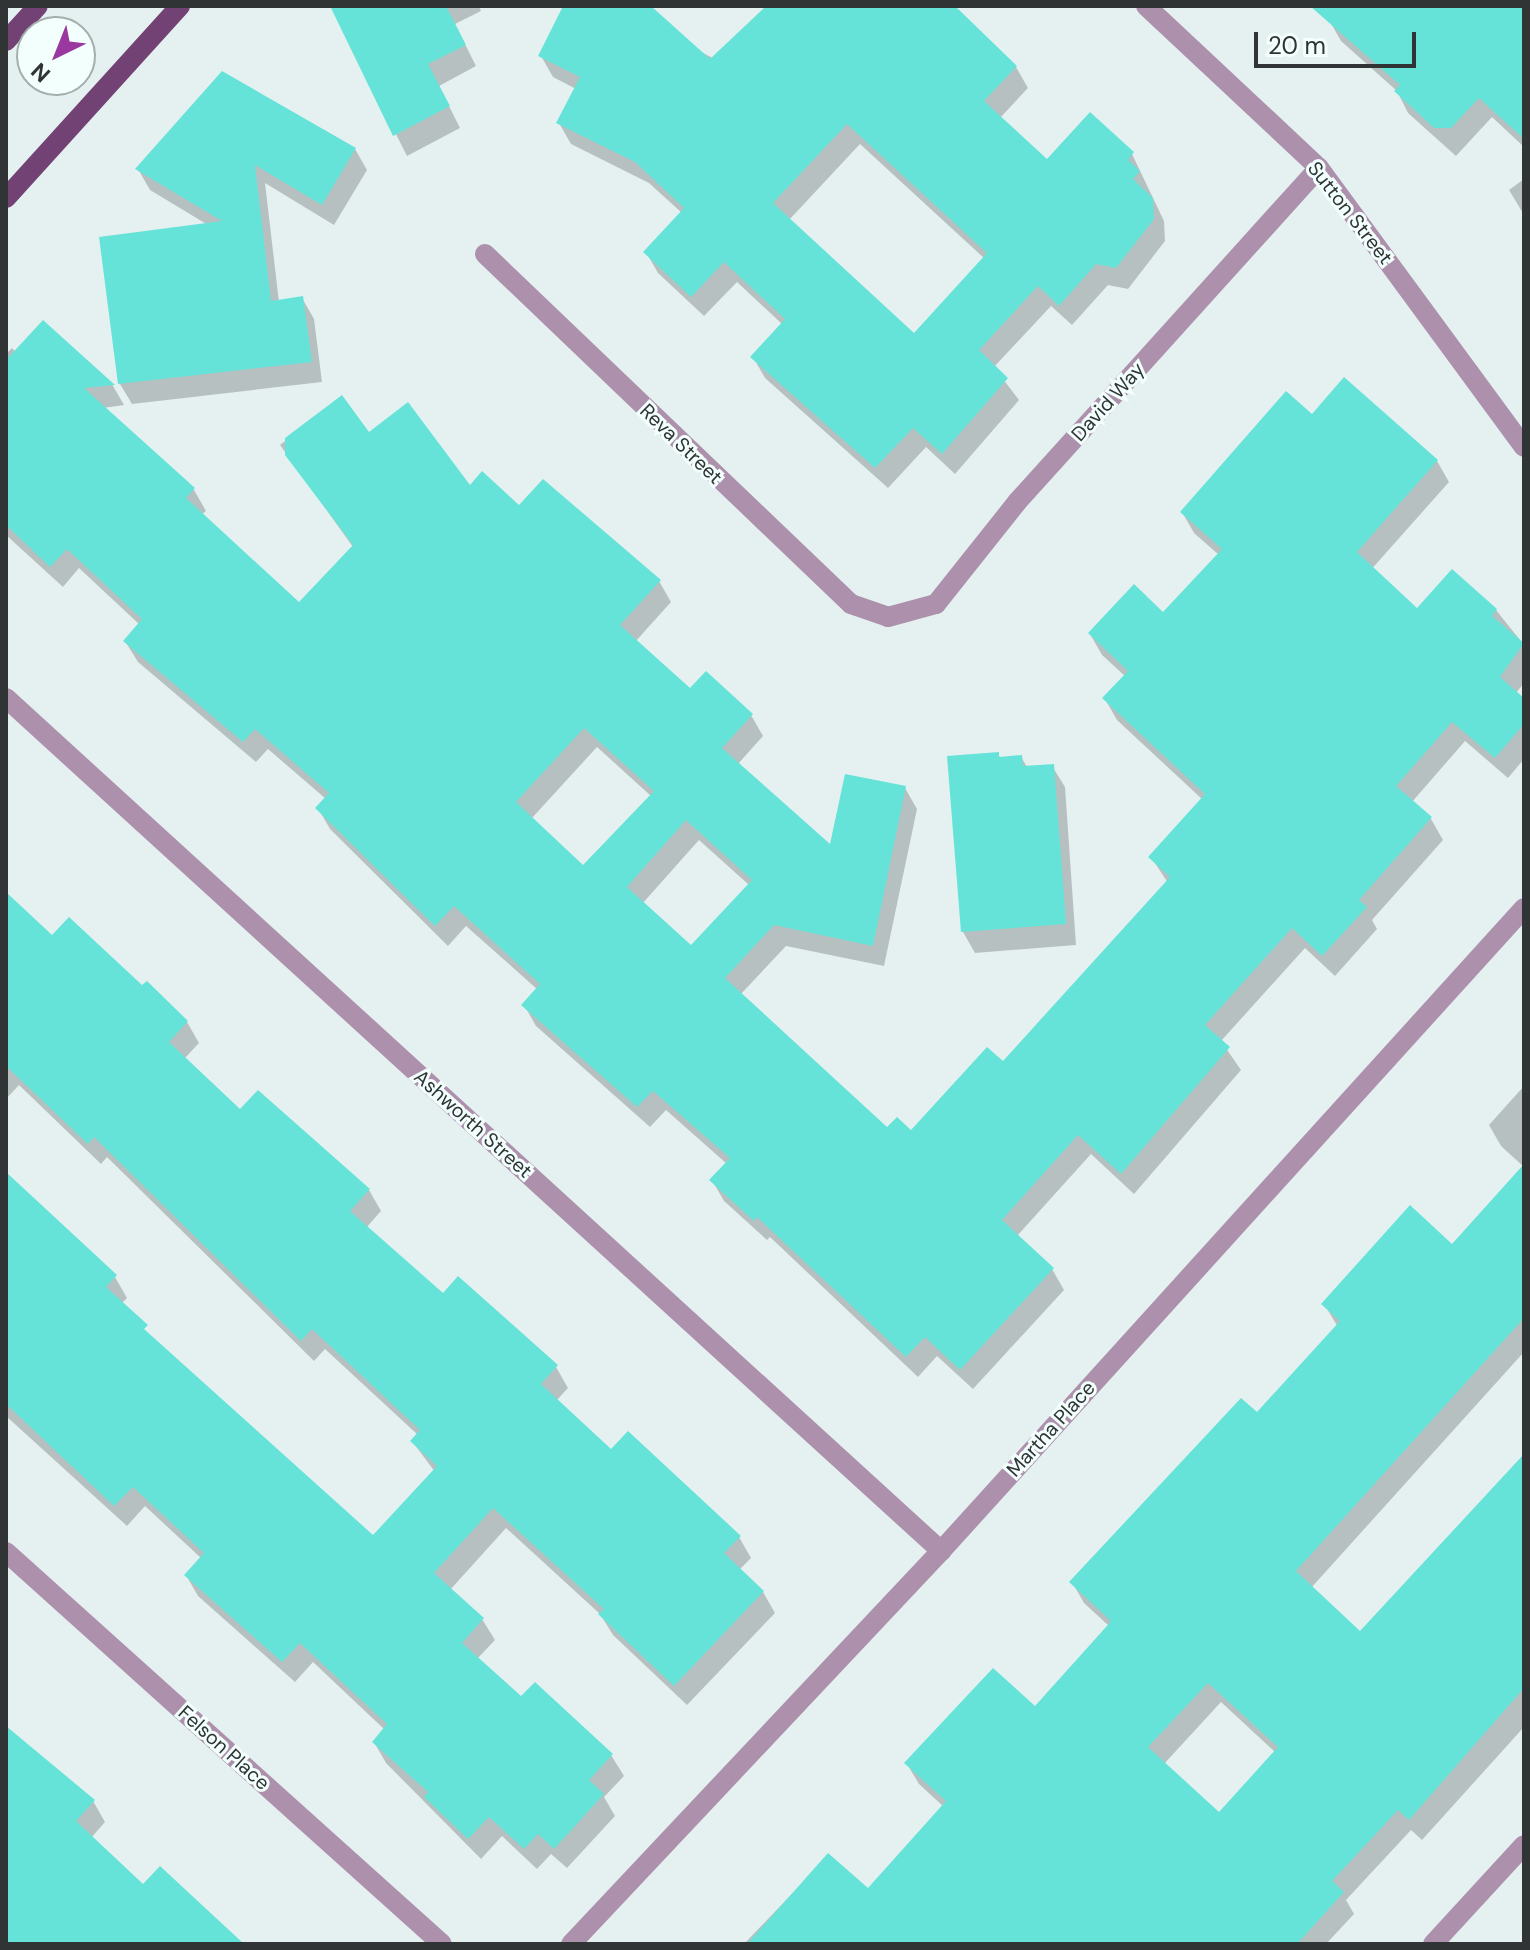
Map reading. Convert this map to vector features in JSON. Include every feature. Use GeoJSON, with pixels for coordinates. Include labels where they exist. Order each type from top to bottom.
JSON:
{"type":"FeatureCollection","features":[{"type":"Feature","properties":{"kind":"main road"},"geometry":{"type":"LineString","coordinates":[[6,41],[38,6]]}},
{"type":"Feature","properties":{"kind":"main road"},"geometry":{"type":"LineString","coordinates":[[6,198],[180,6]]}},
{"type":"Feature","properties":{"kind":"street","name":"Sutton Street"},"geometry":{"type":"LineString","coordinates":[[1146,6],[1319,168],[1524,447]]}},
{"type":"Feature","properties":{"kind":"street","name":"David Way"},"geometry":{"type":"LineString","coordinates":[[888,617],[936,604],[1017,502],[1319,168]]}},
{"type":"Feature","properties":{"kind":"street","name":"Reva Street"},"geometry":{"type":"LineString","coordinates":[[485,254],[851,604],[888,617]]}},
{"type":"Feature","properties":{"kind":"street","name":"Ashworth Street"},"geometry":{"type":"LineString","coordinates":[[6,698],[941,1551]]}},
{"type":"Feature","properties":{"kind":"street","name":"Martha Place"},"geometry":{"type":"LineString","coordinates":[[571,1944],[941,1551],[1524,908]]}},
{"type":"Feature","properties":{"kind":"street","name":"Felson Place"},"geometry":{"type":"LineString","coordinates":[[6,1552],[442,1944]]}},
{"type":"Feature","properties":{"kind":"street"},"geometry":{"type":"LineString","coordinates":[[1433,1944],[1524,1845]]}},
{"type":"Feature","properties":{"kind":"building"},"geometry":{"type":"Polygon","coordinates":[[[330,6],[446,6],[466,45],[428,64],[450,106],[393,136],[330,6]]]}},
{"type":"Feature","properties":{"kind":"building"},"geometry":{"type":"Polygon","coordinates":[[[563,6],[651,6],[710,59],[766,6],[955,6],[1017,66],[984,101],[1047,159],[1090,112],[1134,152],[1128,160],[1140,171],[1133,179],[1153,198],[1154,219],[1116,268],[1096,264],[1059,306],[1038,286],[979,350],[1008,378],[942,454],[913,428],[875,468],[750,357],[785,319],[724,262],[691,297],[643,252],[684,208],[635,162],[556,123],[580,77],[538,56],[563,6]],[[847,124],[773,203],[914,333],[987,253],[847,124]]]}},
{"type":"Feature","properties":{"kind":"building"},"geometry":{"type":"Polygon","coordinates":[[[1310,6],[1524,6],[1524,139],[1479,98],[1451,128],[1434,128],[1394,91],[1400,85],[1310,6]]]}},
{"type":"Feature","properties":{"kind":"building"},"geometry":{"type":"Polygon","coordinates":[[[222,71],[356,148],[322,205],[255,165],[271,301],[303,296],[312,362],[118,384],[99,237],[222,221],[135,169],[222,71]]]}},
{"type":"Feature","properties":{"kind":"building"},"geometry":{"type":"Polygon","coordinates":[[[43,320],[115,385],[84,388],[195,488],[186,498],[299,602],[353,545],[285,455],[285,438],[342,395],[369,432],[408,402],[470,485],[482,471],[519,505],[543,479],[661,580],[620,625],[690,688],[706,671],[753,714],[722,748],[830,844],[845,774],[906,786],[873,946],[774,925],[725,978],[887,1127],[897,1117],[911,1130],[987,1047],[1003,1061],[1170,877],[1148,857],[1205,794],[1102,698],[1128,671],[1088,633],[1134,584],[1163,612],[1222,549],[1180,512],[1286,391],[1312,414],[1344,377],[1438,460],[1357,552],[1417,608],[1452,569],[1497,609],[1492,616],[1524,643],[1500,677],[1524,698],[1524,724],[1495,758],[1452,722],[1396,786],[1432,817],[1359,900],[1367,907],[1322,956],[1292,928],[1205,1025],[1230,1047],[1121,1174],[1078,1135],[1002,1220],[1054,1268],[960,1370],[925,1337],[906,1357],[757,1217],[754,1221],[709,1180],[730,1158],[653,1091],[637,1107],[521,1005],[540,984],[454,906],[435,926],[315,808],[329,793],[255,729],[243,742],[123,641],[142,619],[67,549],[50,567],[6,525],[6,360],[43,320]],[[584,728],[516,802],[583,865],[654,791],[584,728]],[[686,820],[627,887],[691,945],[752,880],[686,820]]]}},
{"type":"Feature","properties":{"kind":"building"},"geometry":{"type":"Polygon","coordinates":[[[999,752],[999,757],[1022,755],[1023,766],[1054,764],[1066,924],[961,932],[947,756],[999,752]]]}},
{"type":"Feature","properties":{"kind":"building"},"geometry":{"type":"Polygon","coordinates":[[[6,892],[52,935],[69,917],[142,985],[147,981],[188,1021],[169,1042],[240,1109],[258,1090],[370,1189],[350,1211],[443,1293],[458,1276],[558,1365],[541,1384],[611,1449],[628,1431],[741,1536],[724,1553],[764,1591],[674,1686],[598,1614],[604,1609],[493,1508],[434,1573],[484,1618],[462,1643],[521,1696],[535,1682],[613,1754],[589,1780],[604,1794],[554,1849],[538,1834],[524,1849],[489,1817],[468,1839],[424,1797],[428,1792],[372,1742],[387,1724],[300,1643],[282,1662],[184,1575],[204,1553],[133,1487],[114,1506],[6,1404],[6,1172],[117,1275],[106,1287],[148,1325],[144,1329],[373,1535],[437,1466],[410,1441],[420,1430],[312,1329],[301,1341],[94,1137],[88,1144],[6,1066],[6,892]]]}},
{"type":"Feature","properties":{"kind":"building"},"geometry":{"type":"Polygon","coordinates":[[[1524,1164],[1524,1318],[1296,1571],[1360,1631],[1524,1454],[1524,1688],[1409,1820],[1398,1810],[1332,1881],[1344,1892],[1297,1944],[747,1944],[828,1853],[868,1888],[946,1801],[904,1763],[993,1668],[1035,1706],[1106,1627],[1111,1621],[1069,1582],[1241,1398],[1257,1412],[1340,1321],[1321,1304],[1410,1205],[1452,1244],[1524,1164]],[[1208,1683],[1148,1747],[1219,1812],[1278,1747],[1208,1683]]]}},
{"type":"Feature","properties":{"kind":"building"},"geometry":{"type":"Polygon","coordinates":[[[6,1726],[95,1800],[76,1821],[143,1884],[160,1866],[244,1944],[6,1944],[6,1726]]]}}]}
